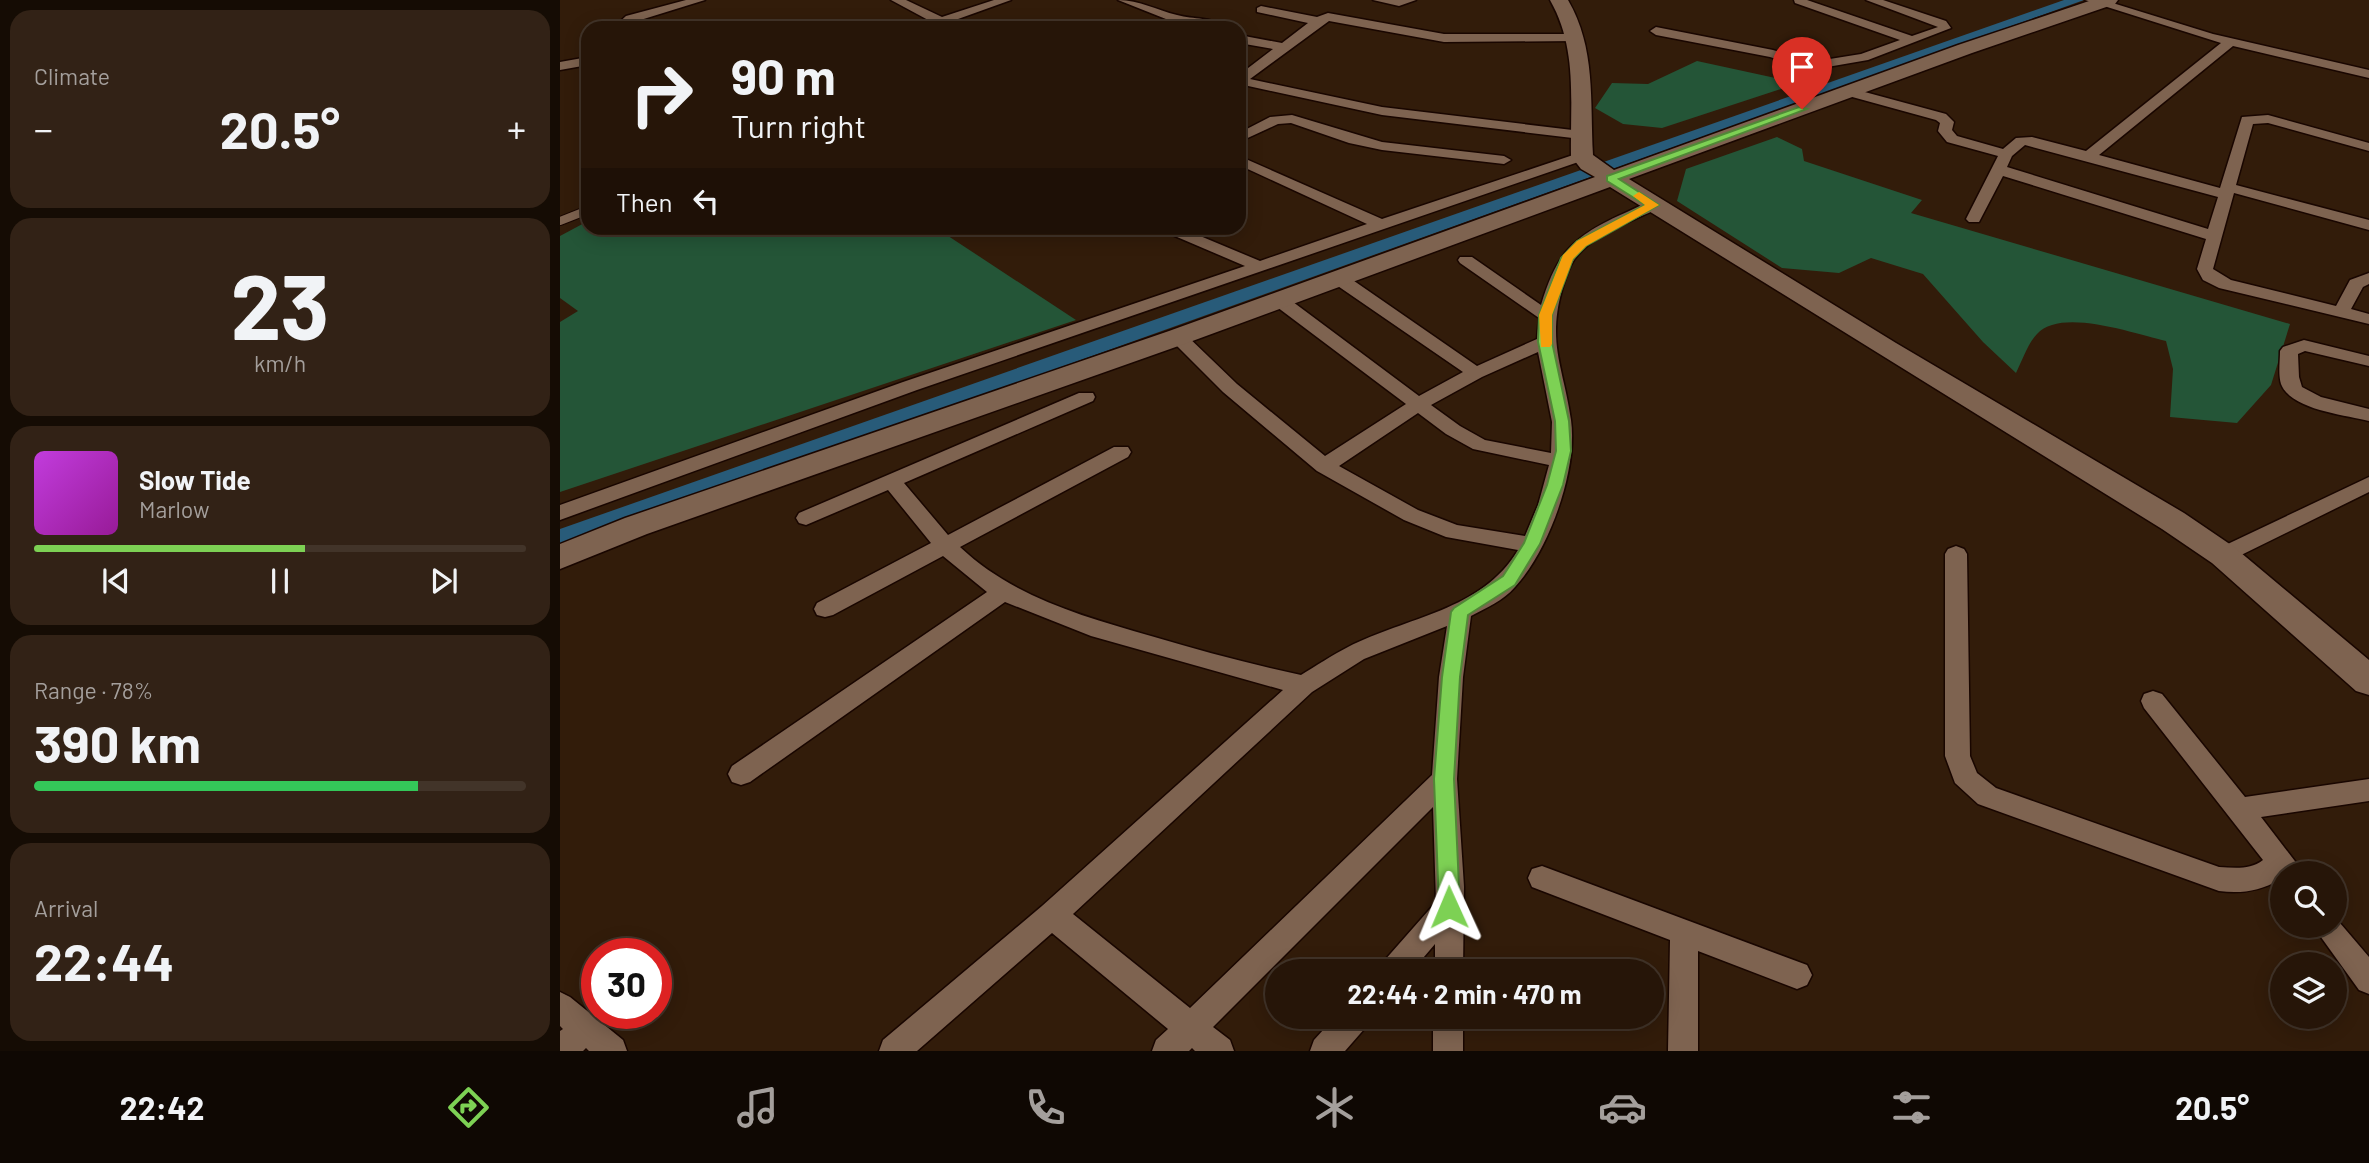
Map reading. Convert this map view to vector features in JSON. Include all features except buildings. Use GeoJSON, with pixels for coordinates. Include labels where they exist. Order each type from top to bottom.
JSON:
{"type":"FeatureCollection","features":[{"type":"Feature","properties":{"kind":"street"},"geometry":{"type":"LineString","coordinates":[[628,21],[699,0]]}},
{"type":"Feature","properties":{"kind":"street"},"geometry":{"type":"LineString","coordinates":[[898,0],[940,21],[1005,0]]}},
{"type":"Feature","properties":{"kind":"street"},"geometry":{"type":"LineString","coordinates":[[1124,0],[1170,21]]}},
{"type":"Feature","properties":{"kind":"street"},"geometry":{"type":"LineString","coordinates":[[1379,0],[1399,3],[1410,0]]}},
{"type":"Feature","properties":{"kind":"street"},"geometry":{"type":"LineString","coordinates":[[1559,0],[1575,37],[1581,64],[1581,135],[1596,168]]}},
{"type":"Feature","properties":{"kind":"street"},"geometry":{"type":"LineString","coordinates":[[1872,0],[1945,26],[1934,36]]}},
{"type":"Feature","properties":{"kind":"street"},"geometry":{"type":"LineString","coordinates":[[1799,1],[1909,39]]}},
{"type":"Feature","properties":{"kind":"street"},"geometry":{"type":"LineString","coordinates":[[560,557],[636,526],[793,469],[1178,337],[1338,278],[1596,168],[1850,92],[1961,47],[2099,1],[2230,42],[2369,75]]}},
{"type":"Feature","properties":{"kind":"street"},"geometry":{"type":"LineString","coordinates":[[1261,10],[1318,21],[1335,17],[1454,39],[1575,37]]}},
{"type":"Feature","properties":{"kind":"street"},"geometry":{"type":"LineString","coordinates":[[1246,75],[1318,21]]}},
{"type":"Feature","properties":{"kind":"street"},"geometry":{"type":"LineString","coordinates":[[1656,31],[1773,54],[1810,66],[1864,57],[1909,39],[1934,36],[1961,47]]}},
{"type":"Feature","properties":{"kind":"street"},"geometry":{"type":"LineString","coordinates":[[1246,40],[1285,47]]}},
{"type":"Feature","properties":{"kind":"street"},"geometry":{"type":"LineString","coordinates":[[2088,157],[2230,42]]}},
{"type":"Feature","properties":{"kind":"street"},"geometry":{"type":"LineString","coordinates":[[560,66],[581,62]]}},
{"type":"Feature","properties":{"kind":"street"},"geometry":{"type":"LineString","coordinates":[[1246,82],[1382,111],[1513,144],[1552,167]]}},
{"type":"Feature","properties":{"kind":"street"},"geometry":{"type":"LineString","coordinates":[[1850,92],[1941,117],[1947,122],[1947,136],[1952,139],[2006,154]]}},
{"type":"Feature","properties":{"kind":"street"},"geometry":{"type":"LineString","coordinates":[[1246,134],[1275,120],[1292,119],[1336,135],[1382,146],[1513,144],[1581,135]]}},
{"type":"Feature","properties":{"kind":"street"},"geometry":{"type":"LineString","coordinates":[[2369,147],[2268,119],[2247,120],[2205,269],[2216,281],[2369,319]]}},
{"type":"Feature","properties":{"kind":"street"},"geometry":{"type":"LineString","coordinates":[[1975,219],[2006,154],[2018,143],[2025,141],[2369,225]]}},
{"type":"Feature","properties":{"kind":"street"},"geometry":{"type":"LineString","coordinates":[[1246,163],[1379,224]]}},
{"type":"Feature","properties":{"kind":"street"},"geometry":{"type":"LineString","coordinates":[[560,513],[910,386],[1379,224],[1552,167],[1596,168],[2173,520],[2223,555],[2369,681]]}},
{"type":"Feature","properties":{"kind":"street"},"geometry":{"type":"LineString","coordinates":[[1997,169],[2213,236]]}},
{"type":"Feature","properties":{"kind":"street"},"geometry":{"type":"LineString","coordinates":[[894,1051],[1052,915],[1304,685],[1356,653],[1460,612],[1509,581],[1532,544],[1555,485],[1563,451],[1562,421],[1545,342],[1545,315],[1567,258],[1582,243],[1601,231],[1654,205]]}},
{"type":"Feature","properties":{"kind":"street"},"geometry":{"type":"LineString","coordinates":[[1185,235],[1259,266]]}},
{"type":"Feature","properties":{"kind":"street"},"geometry":{"type":"LineString","coordinates":[[1466,260],[1545,315]]}},
{"type":"Feature","properties":{"kind":"street"},"geometry":{"type":"LineString","coordinates":[[1338,278],[1476,373]]}},
{"type":"Feature","properties":{"kind":"street"},"geometry":{"type":"LineString","coordinates":[[2341,312],[2356,284],[2369,278]]}},
{"type":"Feature","properties":{"kind":"street"},"geometry":{"type":"LineString","coordinates":[[1279,300],[1453,430],[1480,445],[1561,461]]}},
{"type":"Feature","properties":{"kind":"street"},"geometry":{"type":"LineString","coordinates":[[1178,337],[1230,388],[1324,466],[1411,515],[1453,532],[1532,544]]}},
{"type":"Feature","properties":{"kind":"street"},"geometry":{"type":"LineString","coordinates":[[1324,466],[1419,404],[1476,373],[1545,342]]}},
{"type":"Feature","properties":{"kind":"street"},"geometry":{"type":"LineString","coordinates":[[2369,362],[2304,345],[2289,351],[2291,386],[2297,393],[2306,400],[2369,415]]}},
{"type":"Feature","properties":{"kind":"street"},"geometry":{"type":"LineString","coordinates":[[806,518],[893,483],[1086,397]]}},
{"type":"Feature","properties":{"kind":"street"},"geometry":{"type":"LineString","coordinates":[[825,608],[1121,452]]}},
{"type":"Feature","properties":{"kind":"street"},"geometry":{"type":"LineString","coordinates":[[893,483],[946,546],[973,572],[1005,590],[1072,622],[1240,672],[1304,685]]}},
{"type":"Feature","properties":{"kind":"street"},"geometry":{"type":"LineString","coordinates":[[2223,555],[2369,484]]}},
{"type":"Feature","properties":{"kind":"street"},"geometry":{"type":"LineString","coordinates":[[1956,554],[1958,766],[1968,783],[1987,796],[2219,879],[2241,882],[2270,874]]}},
{"type":"Feature","properties":{"kind":"street"},"geometry":{"type":"LineString","coordinates":[[741,774],[1005,590]]}},
{"type":"Feature","properties":{"kind":"street"},"geometry":{"type":"LineString","coordinates":[[1449,959],[1444,779],[1451,677],[1460,612]]}},
{"type":"Feature","properties":{"kind":"street"},"geometry":{"type":"LineString","coordinates":[[2153,701],[2281,861]]}},
{"type":"Feature","properties":{"kind":"street"},"geometry":{"type":"LineString","coordinates":[[1167,1051],[1444,779]]}},
{"type":"Feature","properties":{"kind":"street"},"geometry":{"type":"LineString","coordinates":[[2239,809],[2369,790]]}},
{"type":"Feature","properties":{"kind":"street"},"geometry":{"type":"LineString","coordinates":[[1542,877],[1797,975]]}},
{"type":"Feature","properties":{"kind":"street"},"geometry":{"type":"LineString","coordinates":[[1404,959],[1449,907]]}},
{"type":"Feature","properties":{"kind":"street"},"geometry":{"type":"LineString","coordinates":[[1052,915],[1219,1051]]}},
{"type":"Feature","properties":{"kind":"street"},"geometry":{"type":"LineString","coordinates":[[1682,1051],[1685,932]]}},
{"type":"Feature","properties":{"kind":"street"},"geometry":{"type":"LineString","coordinates":[[2336,938],[2369,980]]}},
{"type":"Feature","properties":{"kind":"street"},"geometry":{"type":"LineString","coordinates":[[560,1007],[571,1041],[612,1051]]}},
{"type":"Feature","properties":{"kind":"street"},"geometry":{"type":"LineString","coordinates":[[1325,1051],[1344,1029]]}},
{"type":"Feature","properties":{"kind":"street"},"geometry":{"type":"LineString","coordinates":[[1448,1029],[1448,1051]]}},
{"type":"Feature","properties":{"kind":"lane"},"geometry":{"type":"LineString","coordinates":[[560,220],[581,212]]}},
{"type":"Feature","properties":{"kind":"green space"},"geometry":{"type":"Polygon","coordinates":[[[1697,61],[1799,83],[1662,128],[1623,124],[1595,108],[1612,83],[1648,84],[1697,61]]]}},
{"type":"Feature","properties":{"kind":"green space"},"geometry":{"type":"Polygon","coordinates":[[[1777,137],[1802,149],[1804,161],[1922,200],[1911,213],[2290,324],[2271,385],[2237,423],[2170,417],[2173,369],[2166,341],[2080,323],[2048,326],[2037,334],[2016,373],[1983,342],[1923,274],[1871,258],[1839,273],[1782,268],[1677,201],[1686,169],[1777,137]]]}},
{"type":"Feature","properties":{"kind":"green space"},"geometry":{"type":"Polygon","coordinates":[[[581,225],[581,235],[947,235],[1076,320],[560,492],[560,322],[578,311],[560,298],[560,236],[581,225]]]}},
{"type":"Feature","properties":{"kind":"waterway"},"geometry":{"type":"LineString","coordinates":[[560,538],[2077,0]]}},
{"type":"Feature","properties":{"kind":"slow traffic"},"geometry":{"type":"LineString","coordinates":[[1545,344],[1545,315],[1567,258],[1582,243],[1601,231],[1654,205],[1639,196]]}},
{"type":"Feature","properties":{"kind":"route"},"geometry":{"type":"LineString","coordinates":[[1449,907],[1444,779],[1451,677],[1460,612],[1509,581],[1532,544],[1555,485],[1563,451],[1562,421],[1545,342],[1545,315],[1558,278],[1567,258],[1582,243],[1654,205],[1611,178],[1802,109]]}}]}
